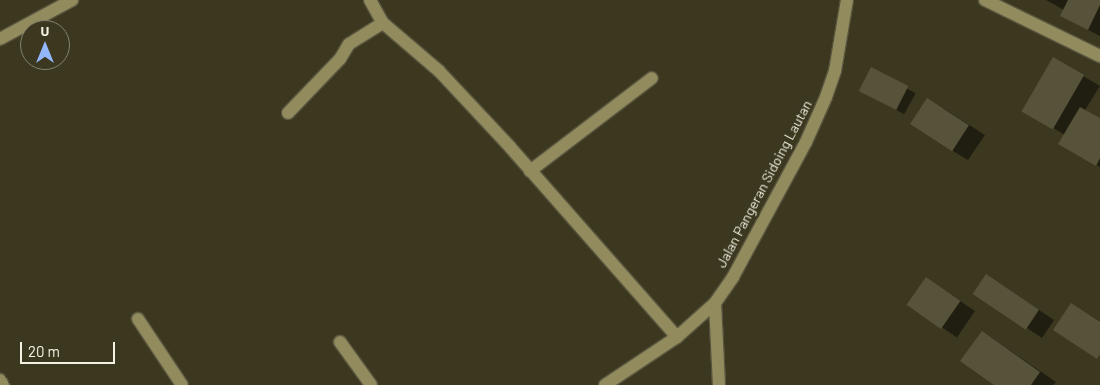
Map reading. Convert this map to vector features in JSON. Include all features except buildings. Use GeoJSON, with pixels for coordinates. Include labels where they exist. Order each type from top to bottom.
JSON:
{"type":"FeatureCollection","features":[{"type":"Feature","properties":{"kind":"street"},"geometry":{"type":"LineString","coordinates":[[0,39],[72,0]]}},
{"type":"Feature","properties":{"kind":"street"},"geometry":{"type":"LineString","coordinates":[[370,0],[383,23],[439,71],[677,337]]}},
{"type":"Feature","properties":{"kind":"street","name":"Jalan Pangeran Sidoing Lautan"},"geometry":{"type":"LineString","coordinates":[[605,385],[677,337],[714,303],[733,277],[806,142],[835,71],[847,0]]}},
{"type":"Feature","properties":{"kind":"street"},"geometry":{"type":"LineString","coordinates":[[985,0],[1100,56]]}},
{"type":"Feature","properties":{"kind":"street"},"geometry":{"type":"LineString","coordinates":[[288,113],[340,58],[349,44],[383,23]]}},
{"type":"Feature","properties":{"kind":"street"},"geometry":{"type":"LineString","coordinates":[[530,171],[652,78]]}},
{"type":"Feature","properties":{"kind":"street"},"geometry":{"type":"LineString","coordinates":[[714,303],[719,385]]}},
{"type":"Feature","properties":{"kind":"street"},"geometry":{"type":"LineString","coordinates":[[138,320],[182,385]]}},
{"type":"Feature","properties":{"kind":"street"},"geometry":{"type":"LineString","coordinates":[[340,342],[371,385]]}},
{"type":"Feature","properties":{"kind":"street"},"geometry":{"type":"LineString","coordinates":[[0,380],[3,385]]}}]}
